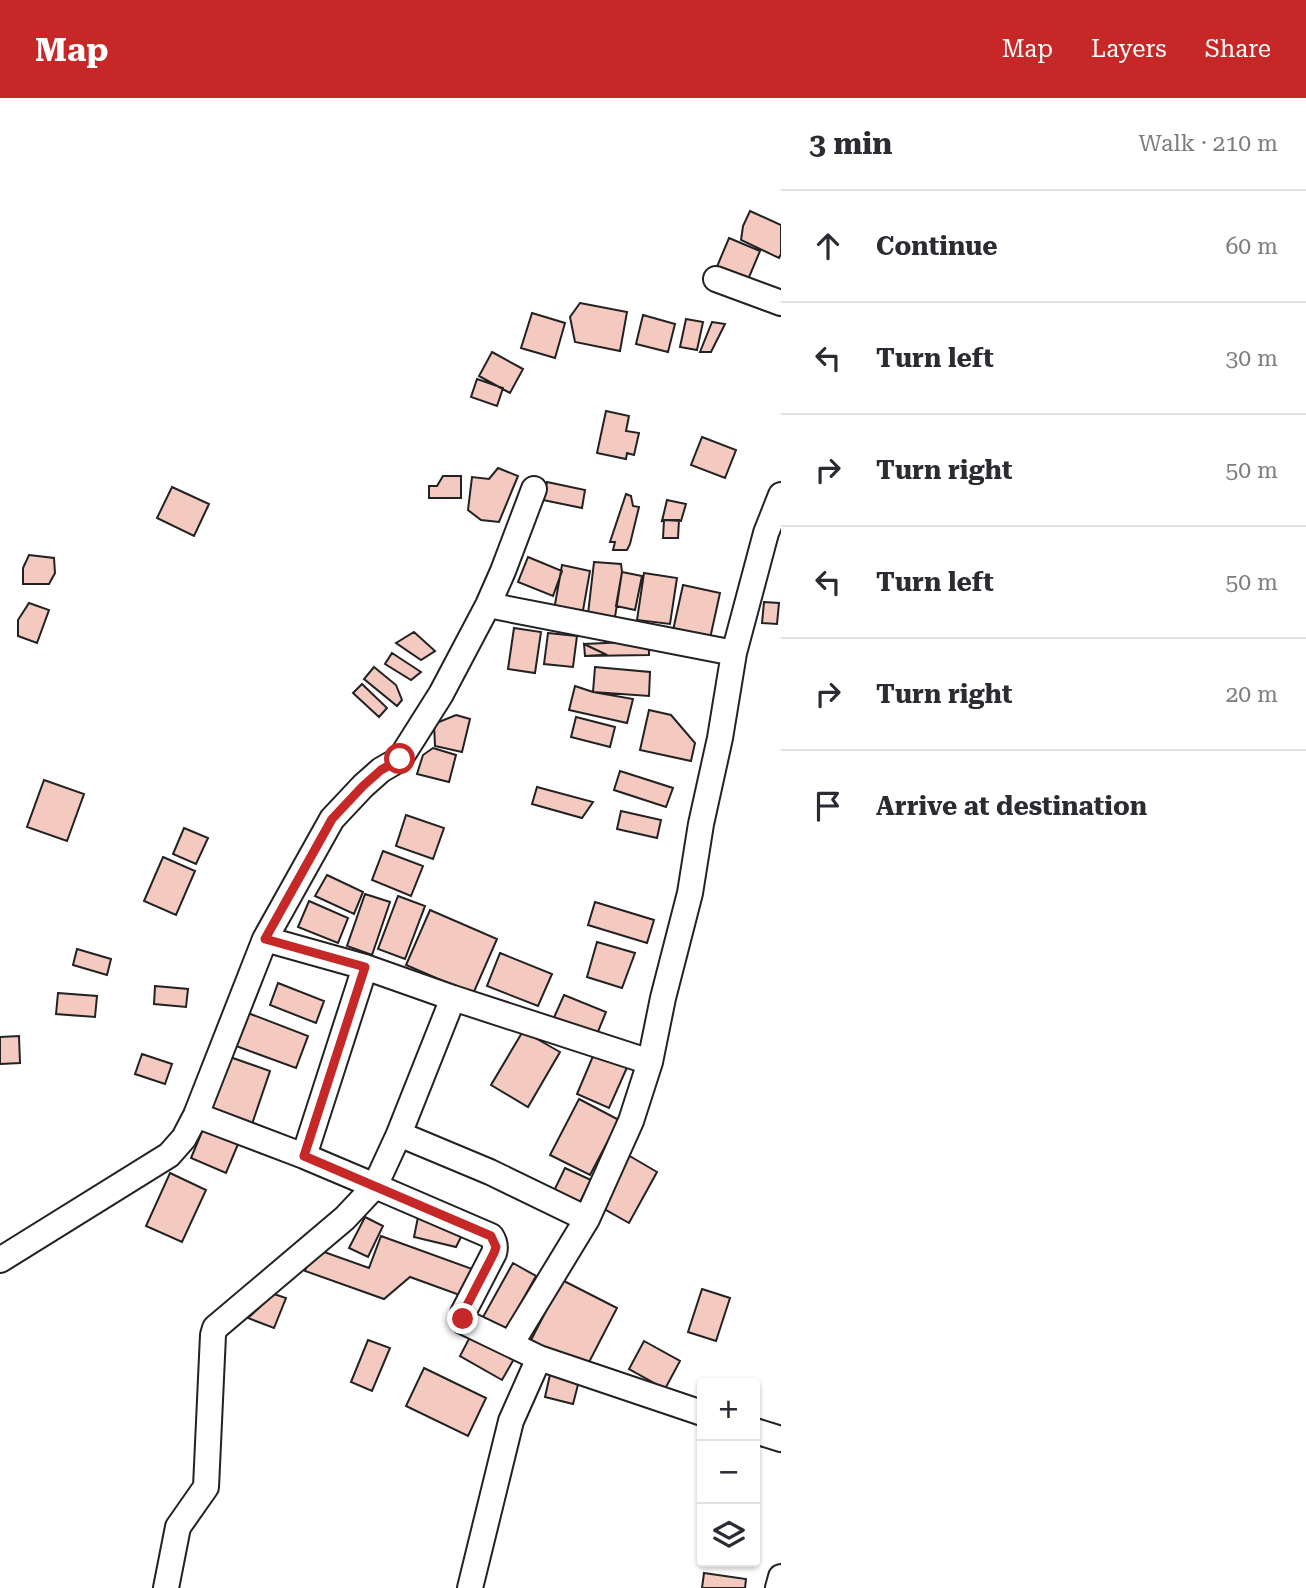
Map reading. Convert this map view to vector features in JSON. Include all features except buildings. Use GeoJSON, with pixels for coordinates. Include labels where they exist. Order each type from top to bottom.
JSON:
{"type":"FeatureCollection","features":[{"type":"Feature","properties":{"kind":"street"},"geometry":{"type":"LineString","coordinates":[[716,279],[781,303]]}},
{"type":"Feature","properties":{"kind":"street"},"geometry":{"type":"LineString","coordinates":[[0,1260],[169,1155],[184,1138],[265,939],[332,819],[381,770],[400,759],[441,694],[488,605],[534,489]]}},
{"type":"Feature","properties":{"kind":"street"},"geometry":{"type":"LineString","coordinates":[[511,1345],[587,1219],[631,1121],[650,1062],[690,892],[734,653],[766,533],[781,495]]}},
{"type":"Feature","properties":{"kind":"street"},"geometry":{"type":"LineString","coordinates":[[488,605],[734,653]]}},
{"type":"Feature","properties":{"kind":"street"},"geometry":{"type":"LineString","coordinates":[[265,939],[365,967],[650,1062]]}},
{"type":"Feature","properties":{"kind":"street"},"geometry":{"type":"LineString","coordinates":[[304,1156],[365,967]]}},
{"type":"Feature","properties":{"kind":"street"},"geometry":{"type":"LineString","coordinates":[[166,1588],[178,1527],[206,1487],[215,1328],[345,1218],[375,1186],[453,998]]}},
{"type":"Feature","properties":{"kind":"street"},"geometry":{"type":"LineString","coordinates":[[195,1115],[304,1156],[491,1236],[496,1247],[463,1313],[464,1322],[539,1358],[697,1411]]}},
{"type":"Feature","properties":{"kind":"street"},"geometry":{"type":"LineString","coordinates":[[398,1134],[490,1172],[587,1219]]}},
{"type":"Feature","properties":{"kind":"street"},"geometry":{"type":"LineString","coordinates":[[470,1588],[511,1421],[539,1358]]}},
{"type":"Feature","properties":{"kind":"street"},"geometry":{"type":"LineString","coordinates":[[760,1433],[781,1440]]}},
{"type":"Feature","properties":{"kind":"street"},"geometry":{"type":"LineString","coordinates":[[778,1588],[781,1577]]}},
{"type":"Feature","properties":{"kind":"route"},"geometry":{"type":"LineString","coordinates":[[400,759],[381,770],[332,819],[265,939],[365,967],[304,1156],[491,1236],[496,1247],[494,1253],[463,1313],[463,1319]]}}]}
